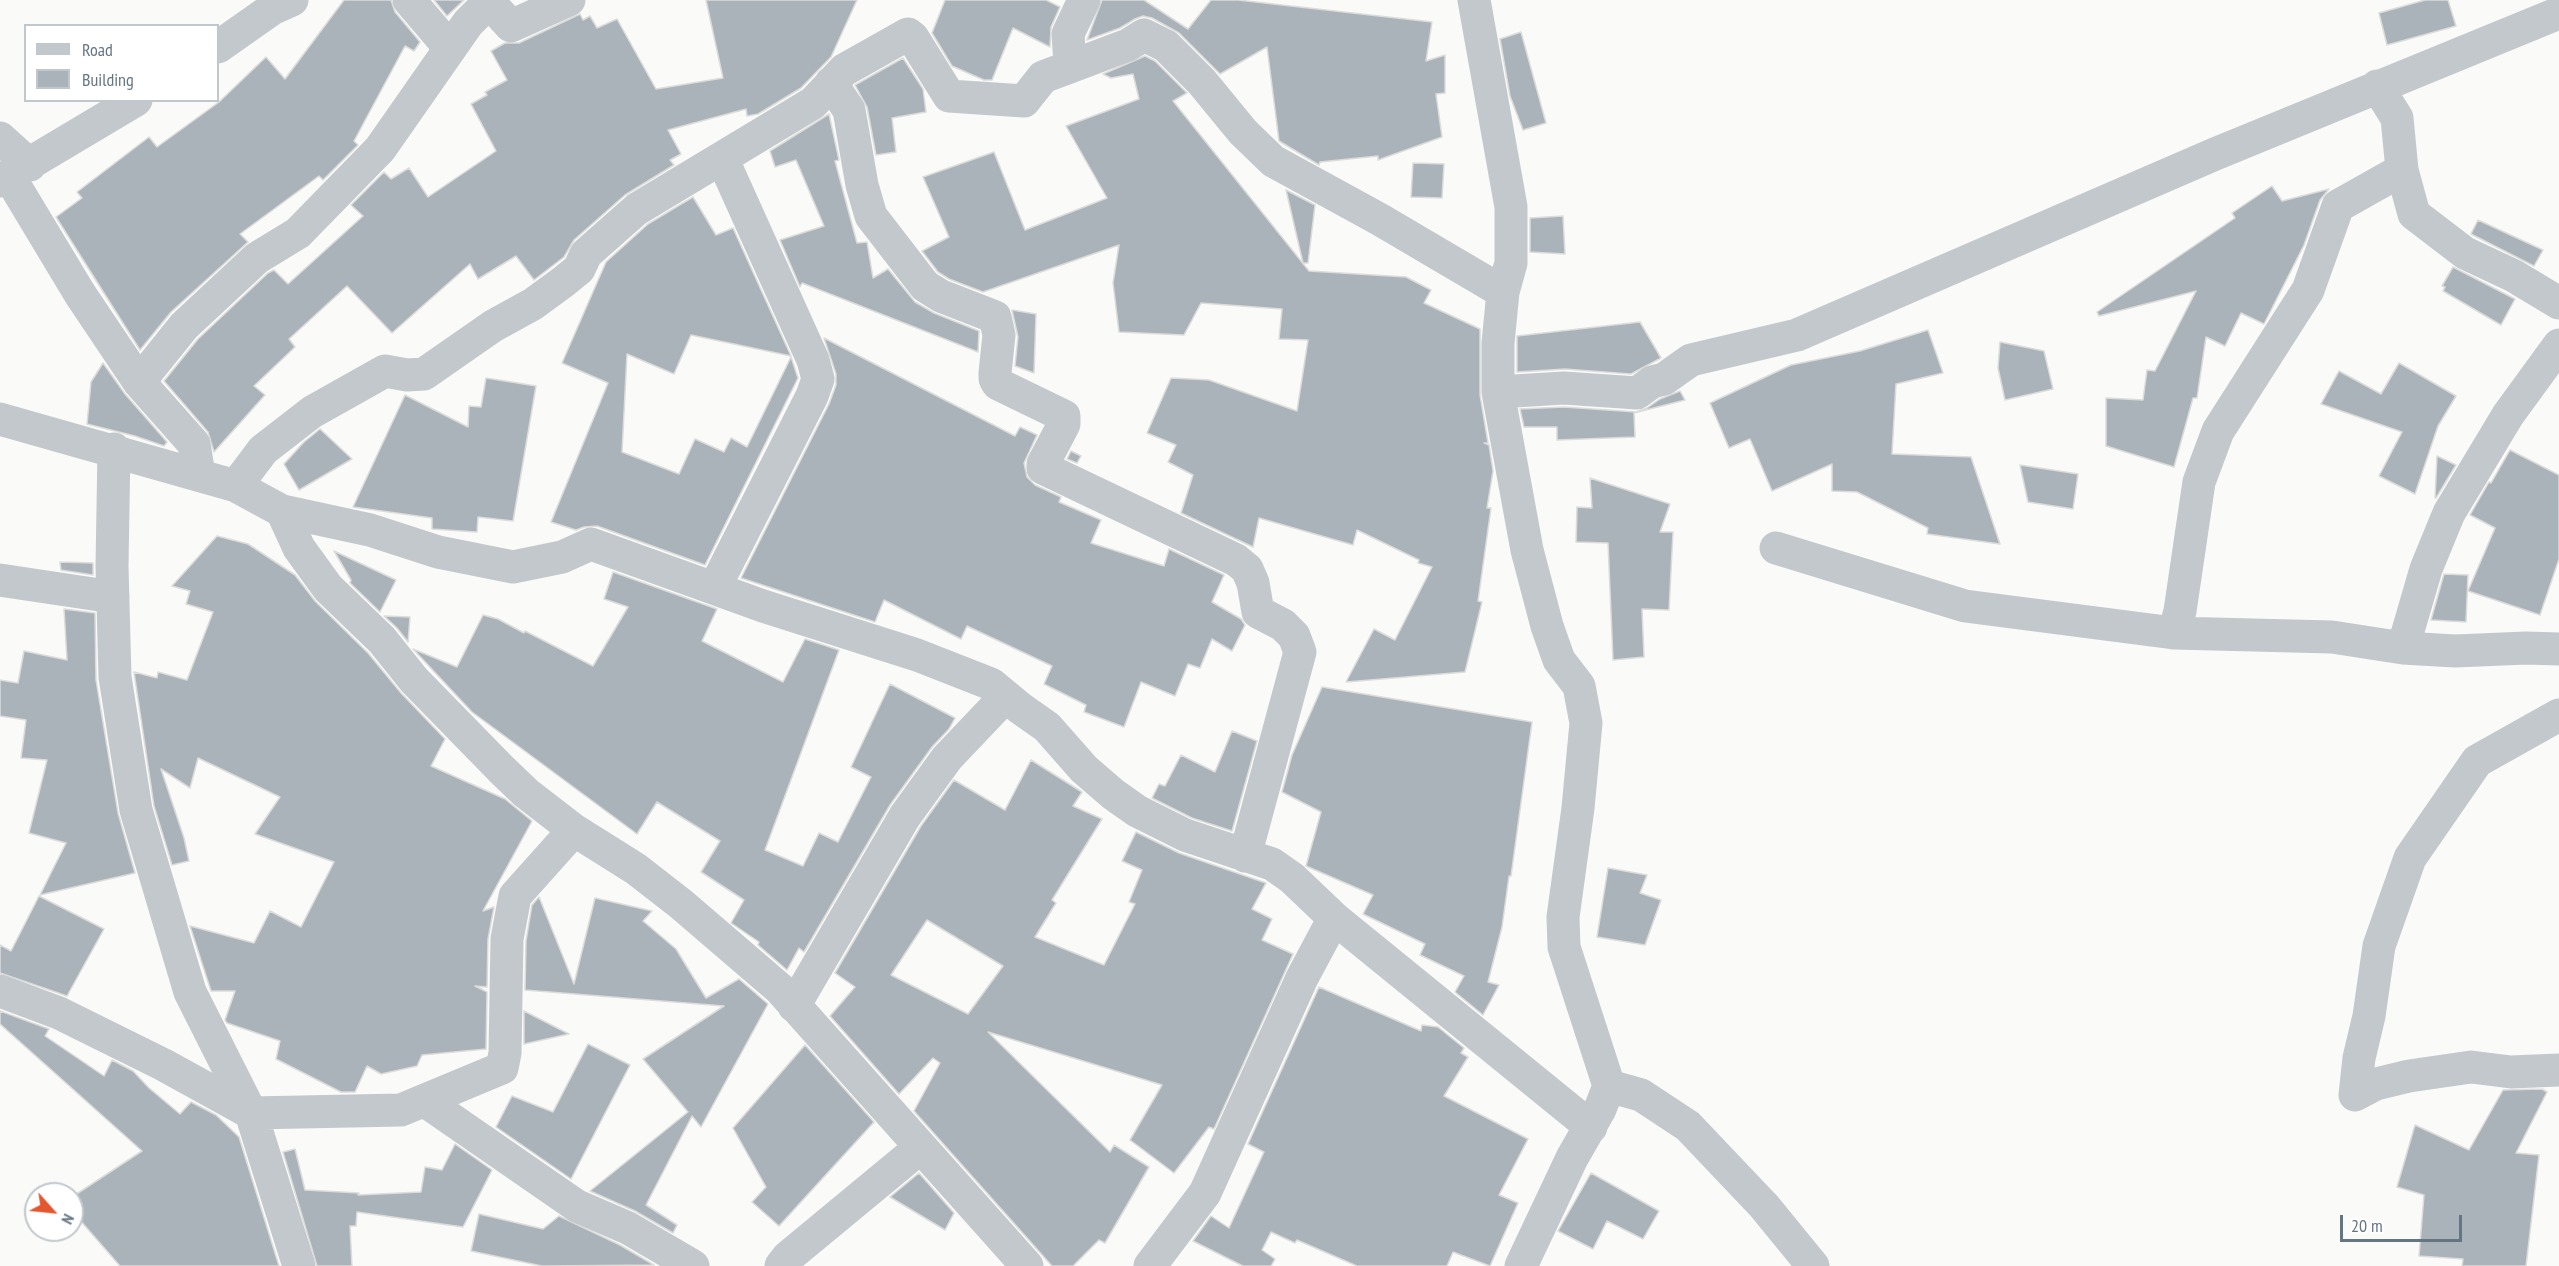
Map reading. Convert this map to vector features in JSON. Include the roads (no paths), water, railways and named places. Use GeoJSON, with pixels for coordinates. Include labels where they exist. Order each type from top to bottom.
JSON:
{"type":"FeatureCollection","features":[{"type":"Feature","properties":{"kind":"street"},"geometry":{"type":"LineString","coordinates":[[409,0],[450,48]]}},
{"type":"Feature","properties":{"kind":"street"},"geometry":{"type":"LineString","coordinates":[[139,382],[184,326],[257,258],[298,233],[381,149],[468,23],[489,2],[511,26],[569,0]]}},
{"type":"Feature","properties":{"kind":"street"},"geometry":{"type":"LineString","coordinates":[[1070,65],[1068,34],[1084,0]]}},
{"type":"Feature","properties":{"kind":"street"},"geometry":{"type":"LineString","coordinates":[[1474,0],[1510,207],[1510,263],[1503,292],[1498,343],[1498,392],[1527,550],[1547,626],[1559,660],[1579,686],[1586,723],[1578,808],[1563,917],[1564,947],[1609,1086],[1591,1127],[1572,1158],[1521,1266]]}},
{"type":"Feature","properties":{"kind":"street"},"geometry":{"type":"LineString","coordinates":[[219,46],[277,3]]}},
{"type":"Feature","properties":{"kind":"street"},"geometry":{"type":"LineString","coordinates":[[1498,392],[1564,388],[1637,393],[1652,382],[1664,379],[1691,360],[1797,335],[2163,176],[2559,13]]}},
{"type":"Feature","properties":{"kind":"street"},"geometry":{"type":"LineString","coordinates":[[236,486],[263,450],[312,412],[385,371],[407,375],[424,374],[493,326],[533,304],[563,282],[579,268],[586,254],[638,209],[813,103],[844,70],[908,34],[913,38],[949,96],[1024,101],[1043,77],[1128,45],[1144,35],[1166,46],[1202,82],[1243,132],[1273,162],[1379,219],[1503,292]]}},
{"type":"Feature","properties":{"kind":"street"},"geometry":{"type":"LineString","coordinates":[[831,83],[849,110],[862,185],[871,216],[925,286],[941,296],[995,317],[999,334],[995,373],[998,384],[1064,416],[1064,424],[1042,464],[1043,468],[1236,561],[1247,569],[1253,583],[1258,612],[1283,625],[1294,636],[1300,652],[1245,856]]}},
{"type":"Feature","properties":{"kind":"street"},"geometry":{"type":"LineString","coordinates":[[2378,86],[2397,118],[2402,170],[2414,214],[2465,253],[2514,276],[2559,303]]}},
{"type":"Feature","properties":{"kind":"street"},"geometry":{"type":"LineString","coordinates":[[13,174],[133,102]]}},
{"type":"Feature","properties":{"kind":"street"},"geometry":{"type":"LineString","coordinates":[[0,138],[13,174],[80,294],[139,382],[194,444],[199,475]]}},
{"type":"Feature","properties":{"kind":"street"},"geometry":{"type":"LineString","coordinates":[[715,587],[812,396],[818,379],[813,360],[722,158]]}},
{"type":"Feature","properties":{"kind":"street"},"geometry":{"type":"LineString","coordinates":[[2174,633],[2180,611],[2199,483],[2218,431],[2308,290],[2338,206],[2402,170]]}},
{"type":"Feature","properties":{"kind":"street"},"geometry":{"type":"LineString","coordinates":[[2403,648],[2426,569],[2449,513],[2508,415],[2559,345]]}},
{"type":"Feature","properties":{"kind":"street"},"geometry":{"type":"LineString","coordinates":[[0,419],[236,486],[282,511],[370,530],[438,552],[513,567],[562,557],[591,544],[763,606],[916,655],[991,684],[1047,727],[1084,769],[1137,811],[1185,835],[1272,864],[1292,878],[1335,918],[1591,1127]]}},
{"type":"Feature","properties":{"kind":"street"},"geometry":{"type":"LineString","coordinates":[[114,450],[115,677],[136,810],[190,992],[251,1113],[299,1266]]}},
{"type":"Feature","properties":{"kind":"street"},"geometry":{"type":"LineString","coordinates":[[282,511],[299,548],[328,588],[382,640],[414,680],[502,770],[526,793],[574,830],[636,870],[681,904],[780,989],[1027,1266]]}},
{"type":"Feature","properties":{"kind":"street"},"geometry":{"type":"LineString","coordinates":[[1776,548],[1965,606],[2174,633],[2332,637],[2403,648],[2455,651],[2559,649]]}},
{"type":"Feature","properties":{"kind":"street"},"geometry":{"type":"LineString","coordinates":[[0,580],[113,597]]}},
{"type":"Feature","properties":{"kind":"street"},"geometry":{"type":"LineString","coordinates":[[794,1006],[905,816],[947,758],[1005,697]]}},
{"type":"Feature","properties":{"kind":"street"},"geometry":{"type":"LineString","coordinates":[[2559,715],[2477,761],[2410,858],[2379,945],[2370,1016],[2359,1058],[2355,1095],[2376,1084],[2409,1076],[2471,1067],[2511,1072],[2559,1070]]}},
{"type":"Feature","properties":{"kind":"street"},"geometry":{"type":"LineString","coordinates":[[0,991],[70,1018],[165,1065],[251,1113],[401,1110],[502,1068],[505,1053],[507,939],[515,896],[574,830]]}},
{"type":"Feature","properties":{"kind":"street"},"geometry":{"type":"LineString","coordinates":[[1150,1266],[1205,1193],[1302,978],[1335,918]]}},
{"type":"Feature","properties":{"kind":"street"},"geometry":{"type":"LineString","coordinates":[[1609,1086],[1641,1095],[1688,1126],[1764,1206],[1813,1266]]}},
{"type":"Feature","properties":{"kind":"street"},"geometry":{"type":"LineString","coordinates":[[425,1101],[577,1206],[628,1228],[693,1266]]}},
{"type":"Feature","properties":{"kind":"street"},"geometry":{"type":"LineString","coordinates":[[781,1266],[788,1257],[921,1147]]}}]}
